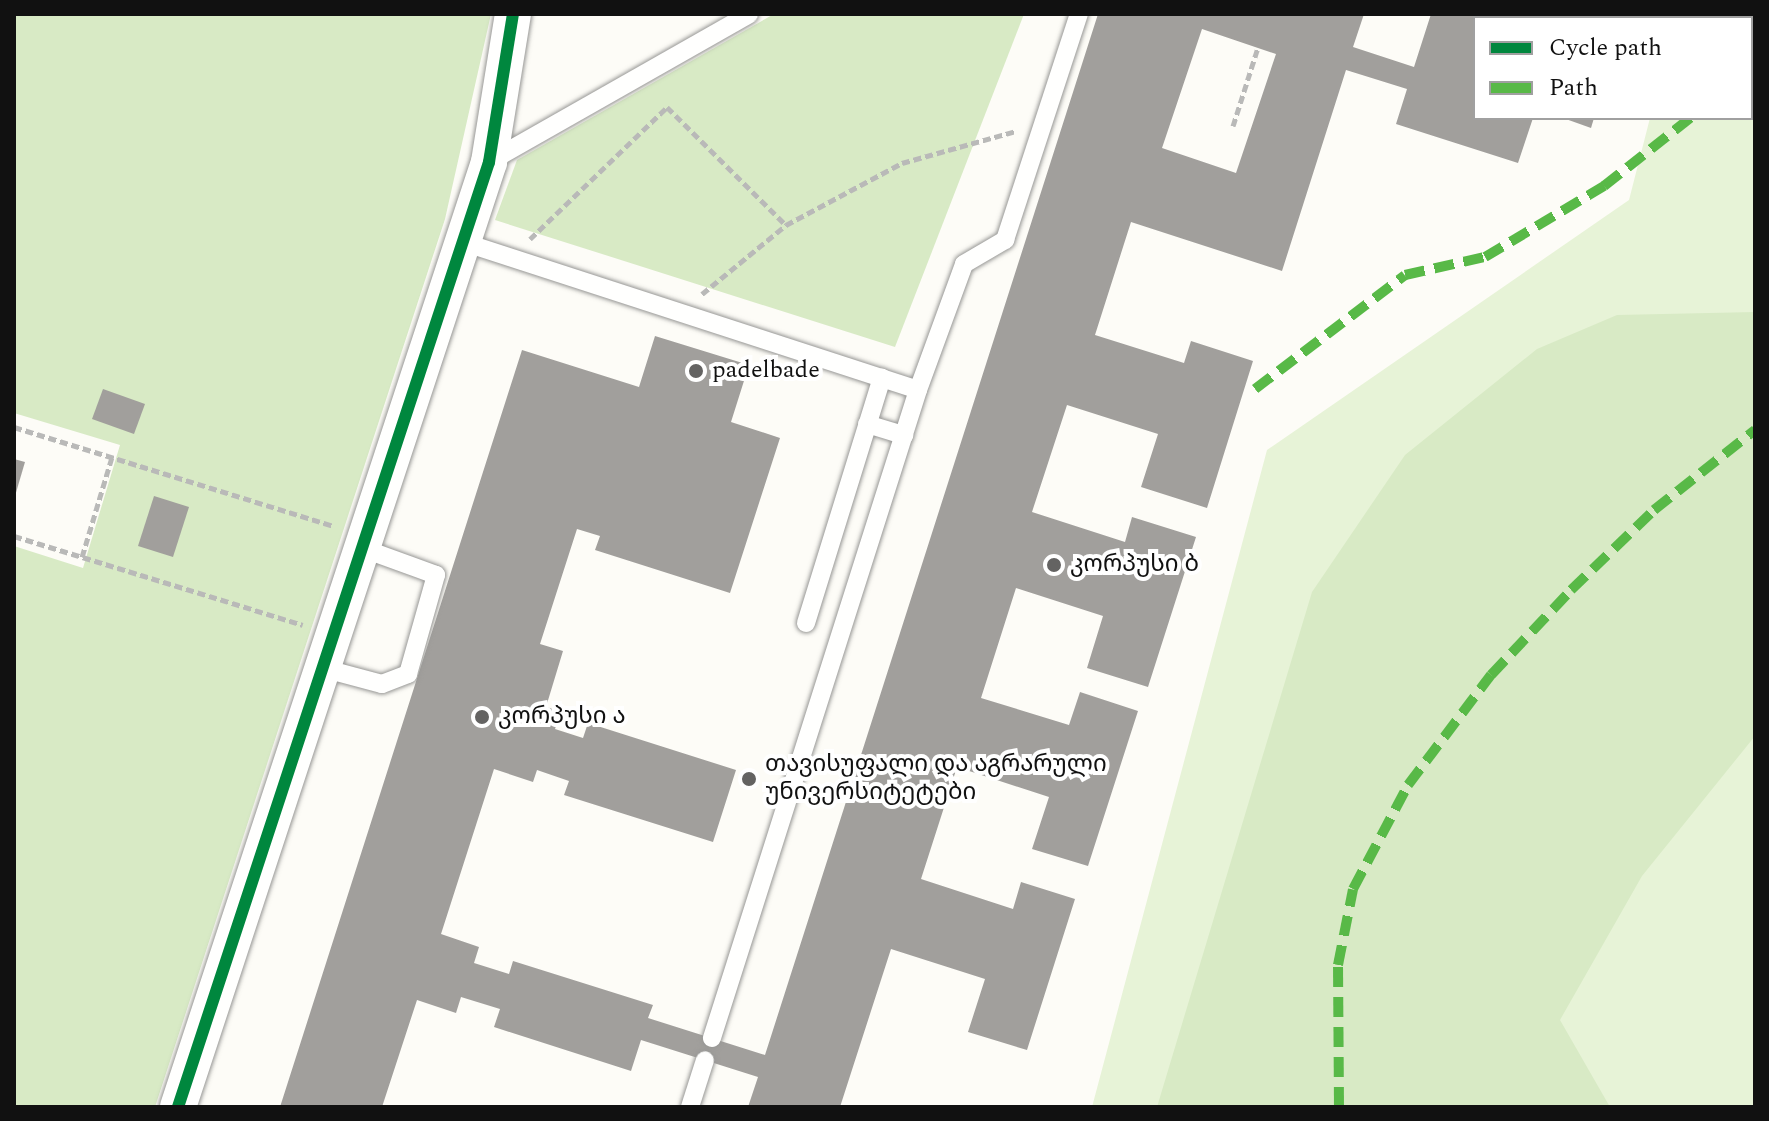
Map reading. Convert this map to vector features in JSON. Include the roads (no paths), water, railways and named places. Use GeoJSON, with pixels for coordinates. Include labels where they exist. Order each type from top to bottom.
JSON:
{"type":"FeatureCollection","features":[{"type":"Feature","properties":{"kind":"street"},"geometry":{"type":"LineString","coordinates":[[178,1107],[489,162],[513,14]]}},
{"type":"Feature","properties":{"kind":"lane"},"geometry":{"type":"LineString","coordinates":[[489,162],[749,14]]}},
{"type":"Feature","properties":{"kind":"lane"},"geometry":{"type":"LineString","coordinates":[[712,1038],[918,390],[964,264],[1005,240],[1079,14]]}},
{"type":"Feature","properties":{"kind":"lane"},"geometry":{"type":"LineString","coordinates":[[463,242],[918,390]]}},
{"type":"Feature","properties":{"kind":"lane"},"geometry":{"type":"LineString","coordinates":[[806,623],[882,378]]}},
{"type":"Feature","properties":{"kind":"lane"},"geometry":{"type":"LineString","coordinates":[[867,424],[904,435]]}},
{"type":"Feature","properties":{"kind":"lane"},"geometry":{"type":"LineString","coordinates":[[328,651],[382,684],[408,674],[436,575],[364,542]]}},
{"type":"Feature","properties":{"kind":"lane"},"geometry":{"type":"LineString","coordinates":[[690,1107],[705,1060]]}},
{"type":"Feature","properties":{"kind":"place","name":"padelbade"},"geometry":{"type":"Point","coordinates":[696,371]}},
{"type":"Feature","properties":{"kind":"place","name":"კორპუსი ბ"},"geometry":{"type":"Point","coordinates":[1054,565]}},
{"type":"Feature","properties":{"kind":"place","name":"კორპუსი ა"},"geometry":{"type":"Point","coordinates":[482,717]}},
{"type":"Feature","properties":{"kind":"place","name":"თავისუფალი და აგრარული უნივერსიტეტები"},"geometry":{"type":"Point","coordinates":[749,779]}}]}
